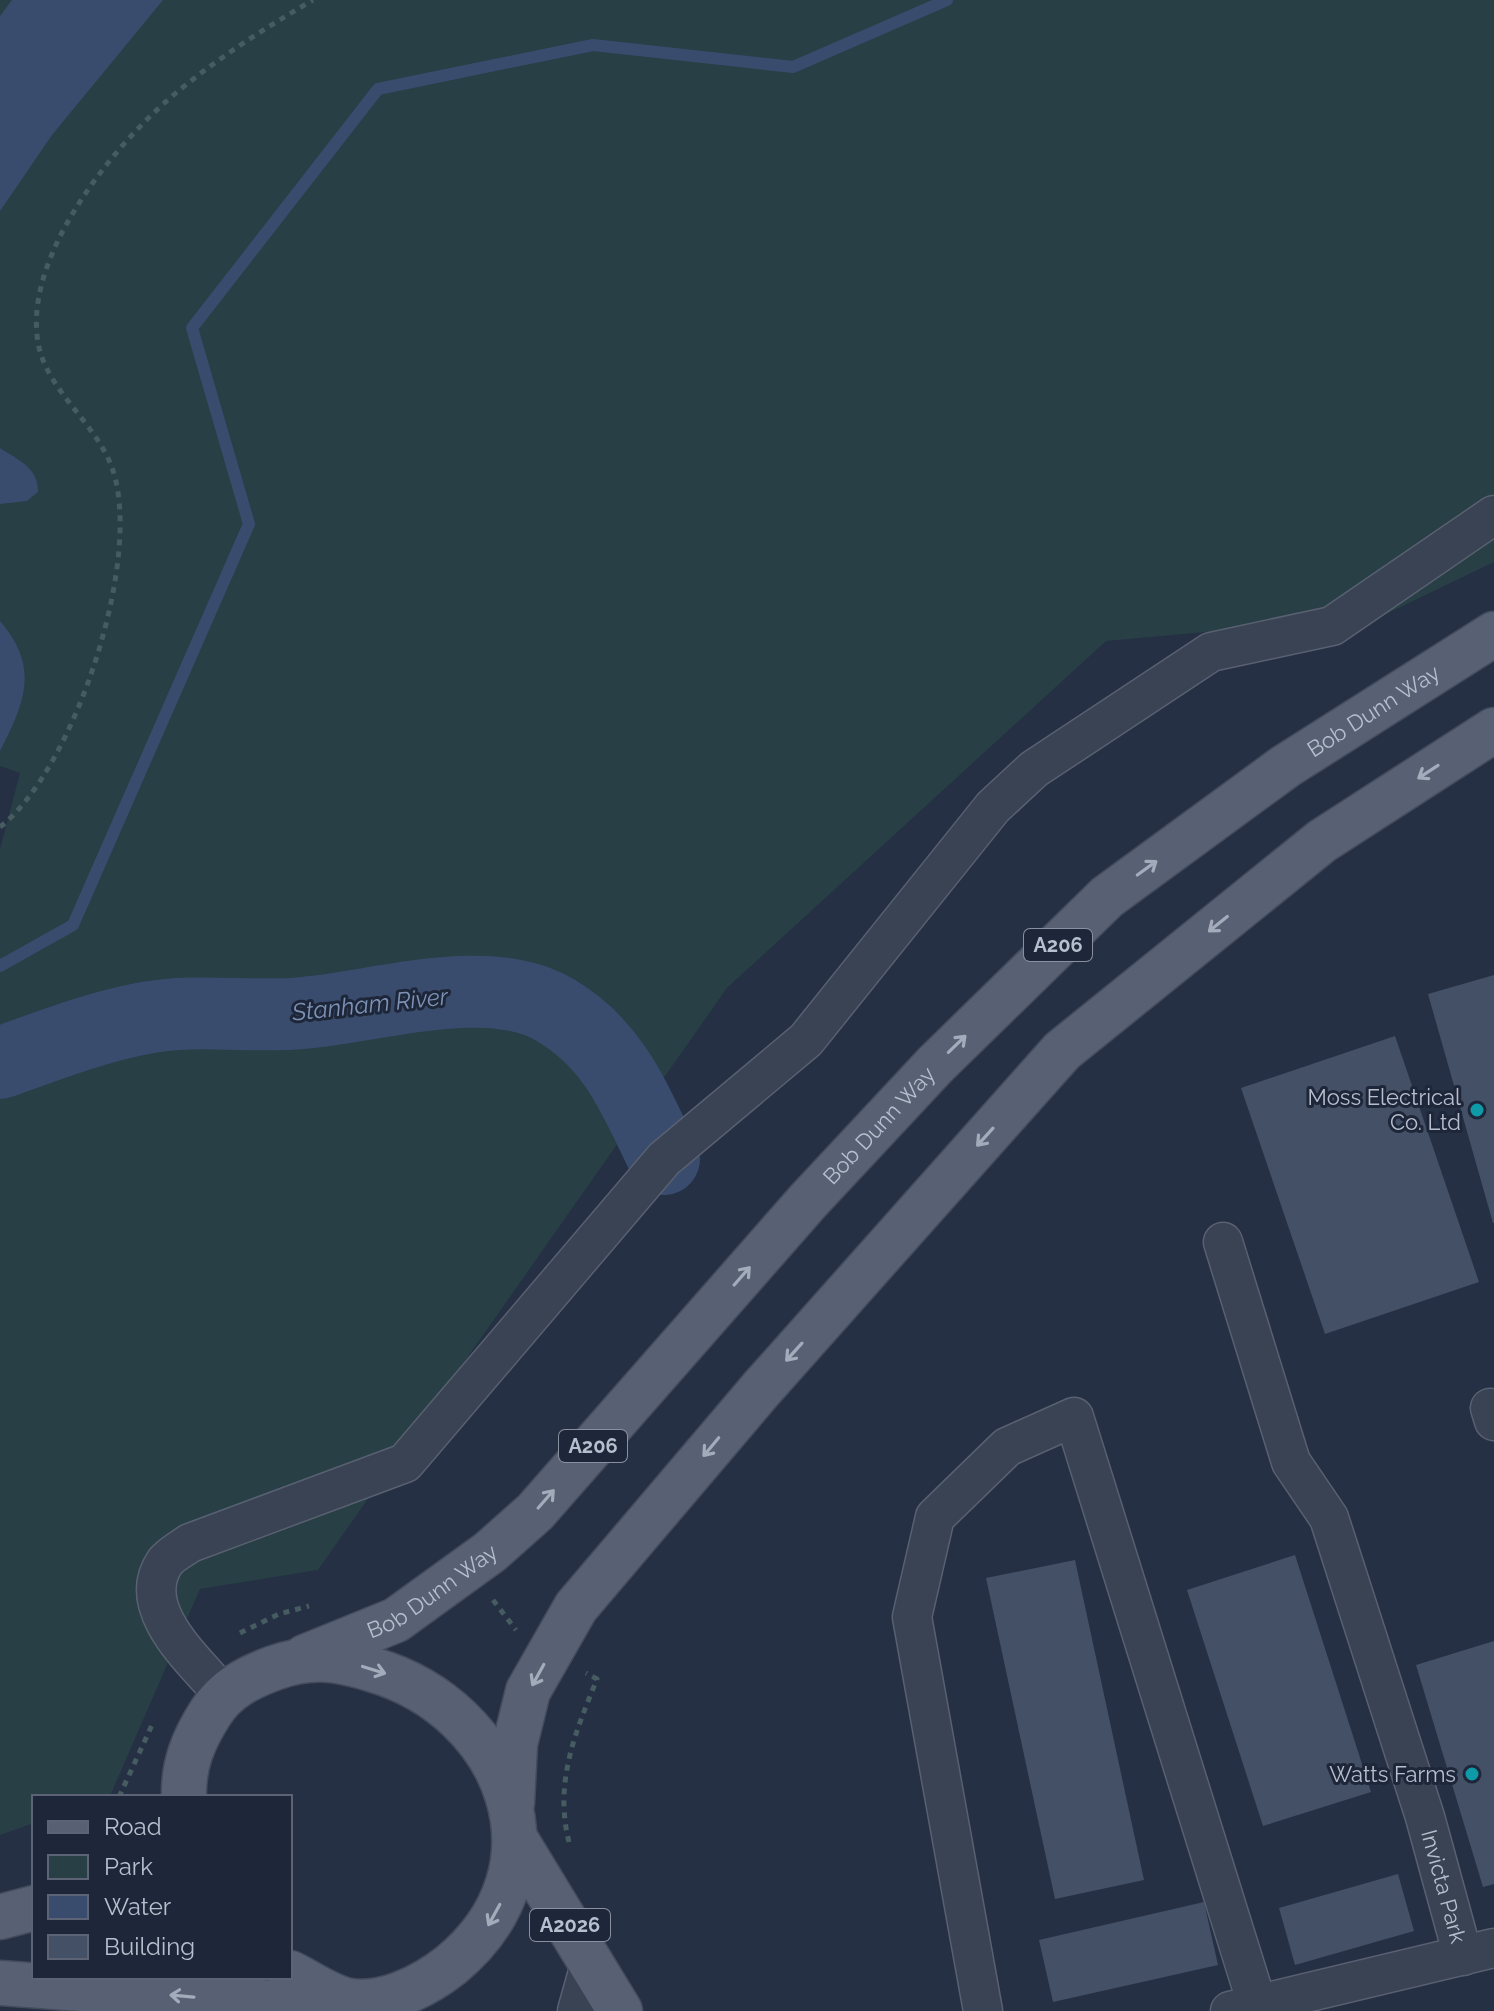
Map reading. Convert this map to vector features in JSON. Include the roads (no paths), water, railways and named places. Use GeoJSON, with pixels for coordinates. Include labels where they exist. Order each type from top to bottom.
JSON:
{"type":"FeatureCollection","features":[{"type":"Feature","properties":{"kind":"main road","name":"Bob Dunn Way"},"geometry":{"type":"LineString","coordinates":[[223,1694],[256,1675],[396,1620],[466,1570],[535,1512],[808,1201],[935,1065],[1107,897],[1286,766],[1494,634]]}},
{"type":"Feature","properties":{"kind":"main road"},"geometry":{"type":"LineString","coordinates":[[0,1983],[287,2004],[375,2004],[442,1971],[469,1950],[492,1921],[511,1883],[515,1744],[528,1691],[576,1607],[751,1400],[1062,1051],[1322,841],[1494,730]]}},
{"type":"Feature","properties":{"kind":"main road"},"geometry":{"type":"LineString","coordinates":[[305,1657],[361,1666],[408,1680],[449,1707],[479,1742],[514,1822]]}},
{"type":"Feature","properties":{"kind":"main road"},"geometry":{"type":"LineString","coordinates":[[177,1788],[198,1731],[223,1694]]}},
{"type":"Feature","properties":{"kind":"main road","name":"A2026"},"geometry":{"type":"LineString","coordinates":[[514,1822],[620,2011]]}},
{"type":"Feature","properties":{"kind":"main road"},"geometry":{"type":"LineString","coordinates":[[0,1917],[32,1909]]}},
{"type":"Feature","properties":{"kind":"main road"},"geometry":{"type":"LineString","coordinates":[[292,1974],[375,2004]]}},
{"type":"Feature","properties":{"kind":"street"},"geometry":{"type":"LineString","coordinates":[[223,1694],[167,1627],[156,1592],[165,1562],[190,1543],[405,1463],[664,1159],[806,1040],[993,807],[1034,769],[1211,652],[1332,626],[1494,515]]}},
{"type":"Feature","properties":{"kind":"street","name":"Invicta Park"},"geometry":{"type":"LineString","coordinates":[[1223,1242],[1291,1462],[1329,1518],[1425,1817],[1478,1952]]}},
{"type":"Feature","properties":{"kind":"street"},"geometry":{"type":"LineString","coordinates":[[983,2011],[912,1617],[935,1517],[1007,1447],[1074,1417],[1244,2008],[1478,1952]]}},
{"type":"Feature","properties":{"kind":"street"},"geometry":{"type":"LineString","coordinates":[[577,2011],[591,1961]]}},
{"type":"Feature","properties":{"kind":"water"},"geometry":{"type":"Polygon","coordinates":[[[12,0],[163,0],[52,135],[0,211],[0,16],[12,0]]]}},
{"type":"Feature","properties":{"kind":"water"},"geometry":{"type":"Polygon","coordinates":[[[0,448],[26,466],[35,477],[38,492],[27,501],[0,504],[0,448]]]}},
{"type":"Feature","properties":{"kind":"water"},"geometry":{"type":"Polygon","coordinates":[[[0,621],[20,654],[24,685],[22,701],[0,751],[0,621]]]}},
{"type":"Feature","properties":{"kind":"waterway"},"geometry":{"type":"LineString","coordinates":[[0,966],[73,925],[249,524],[192,328],[378,89],[593,45],[793,67],[947,0]]}},
{"type":"Feature","properties":{"kind":"waterway","name":"Stanham River"},"geometry":{"type":"LineString","coordinates":[[0,1063],[90,1032],[165,1015],[303,1013],[432,994],[498,993],[528,998],[555,1010],[593,1039],[621,1075],[664,1159]]}},
{"type":"Feature","properties":{"kind":"place","name":"Moss Electrical Co. Ltd"},"geometry":{"type":"Point","coordinates":[1477,1110]}},
{"type":"Feature","properties":{"kind":"place","name":"Watts Farms"},"geometry":{"type":"Point","coordinates":[1472,1774]}}]}
